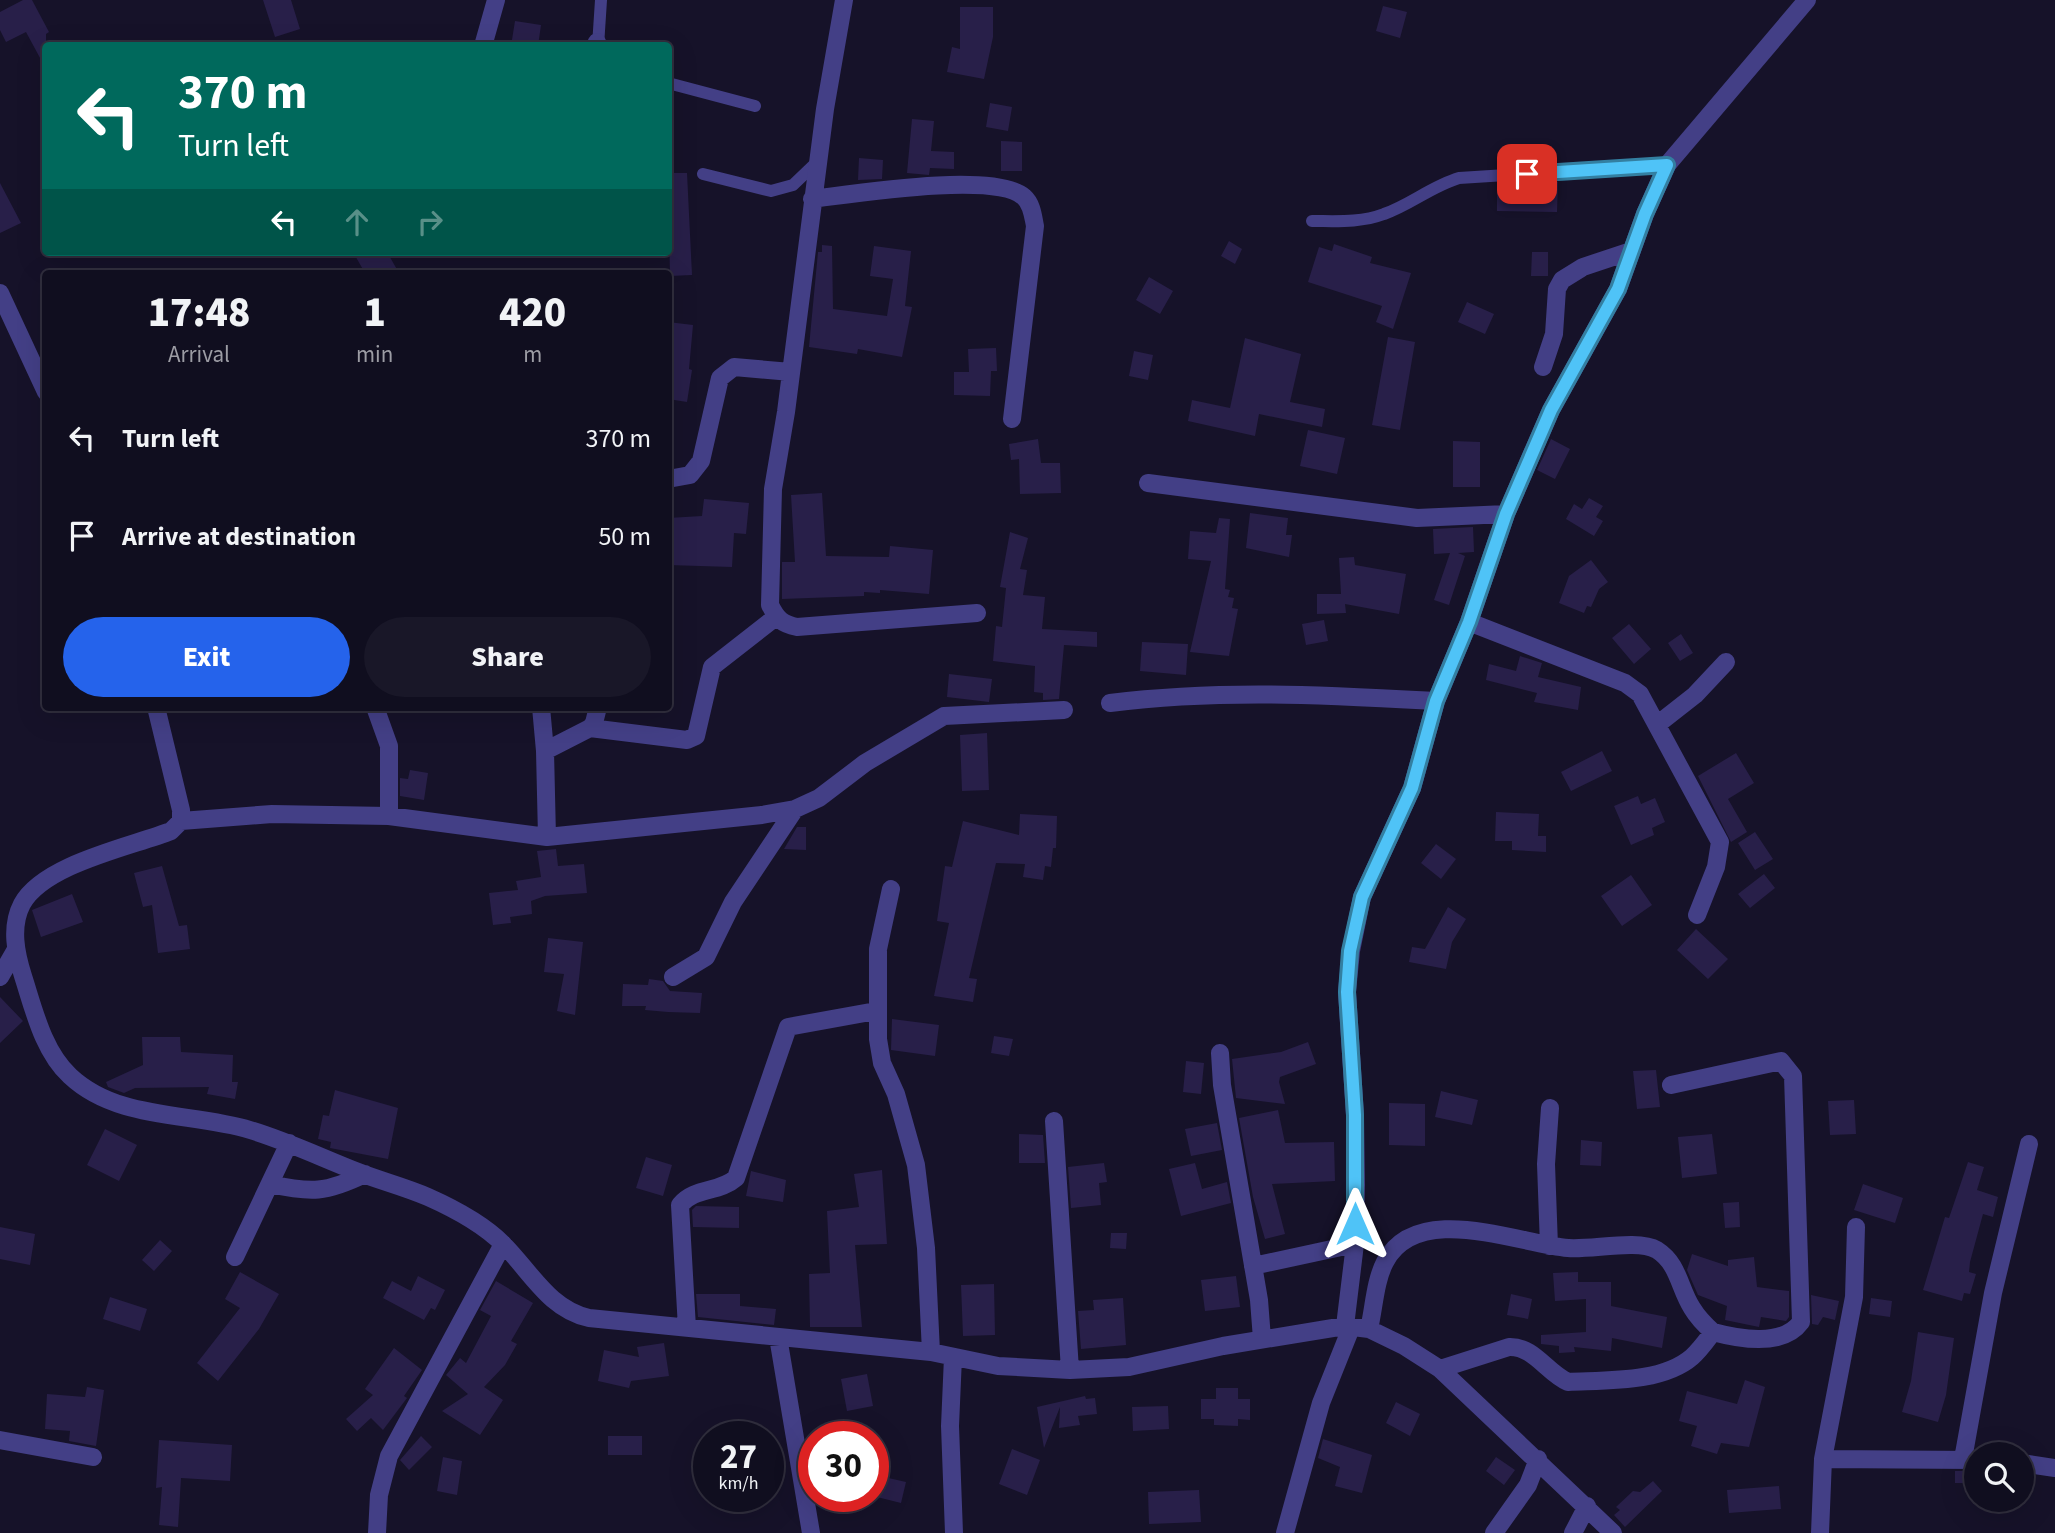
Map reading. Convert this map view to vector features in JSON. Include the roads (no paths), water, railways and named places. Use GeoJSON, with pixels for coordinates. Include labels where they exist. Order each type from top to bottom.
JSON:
{"type":"FeatureCollection","features":[{"type":"Feature","properties":{"kind":"street"},"geometry":{"type":"LineString","coordinates":[[484,42],[496,0]]}},
{"type":"Feature","properties":{"kind":"street"},"geometry":{"type":"LineString","coordinates":[[844,0],[817,162],[791,372],[773,489],[770,605],[776,617],[797,628],[977,613]]}},
{"type":"Feature","properties":{"kind":"street"},"geometry":{"type":"LineString","coordinates":[[1285,1533],[1321,1404],[1348,1327],[1355,1244],[1355,1115],[1347,992],[1350,951],[1362,897],[1412,788],[1436,701],[1469,622],[1506,514],[1551,410],[1618,289],[1667,165],[1807,0]]}},
{"type":"Feature","properties":{"kind":"street"},"geometry":{"type":"LineString","coordinates":[[812,199],[922,186],[956,185],[1009,188],[1024,197],[1031,209],[1035,226],[1012,419]]}},
{"type":"Feature","properties":{"kind":"street"},"geometry":{"type":"LineString","coordinates":[[1543,367],[1554,334],[1557,289],[1562,280],[1583,267],[1631,251]]}},
{"type":"Feature","properties":{"kind":"street"},"geometry":{"type":"LineString","coordinates":[[0,293],[42,383]]}},
{"type":"Feature","properties":{"kind":"street"},"geometry":{"type":"LineString","coordinates":[[672,478],[690,475],[701,461],[720,378],[728,370],[734,366],[791,372]]}},
{"type":"Feature","properties":{"kind":"street"},"geometry":{"type":"LineString","coordinates":[[1148,483],[1417,518],[1506,514]]}},
{"type":"Feature","properties":{"kind":"street"},"geometry":{"type":"LineString","coordinates":[[545,751],[590,728],[687,740],[696,736],[706,680],[712,667],[776,617]]}},
{"type":"Feature","properties":{"kind":"street"},"geometry":{"type":"LineString","coordinates":[[1469,622],[1625,683],[1640,694],[1720,842],[1716,867],[1697,915]]}},
{"type":"Feature","properties":{"kind":"street"},"geometry":{"type":"LineString","coordinates":[[1658,724],[1695,695],[1726,662]]}},
{"type":"Feature","properties":{"kind":"street"},"geometry":{"type":"LineString","coordinates":[[1111,703],[1179,694],[1284,693],[1436,701]]}},
{"type":"Feature","properties":{"kind":"street"},"geometry":{"type":"LineString","coordinates":[[1064,710],[944,716],[865,763],[818,798],[795,809],[614,832],[547,837],[389,816],[272,814],[181,821],[171,831],[64,869],[35,890],[22,905],[16,925],[15,951],[39,1025],[55,1059],[70,1076],[86,1087],[142,1110],[247,1129],[454,1209],[487,1229],[568,1313],[589,1318],[931,1352],[998,1366],[1070,1370],[1129,1367],[1262,1339],[1348,1327],[1369,1329],[1404,1346],[1440,1369],[1538,1459],[1613,1533]]}},
{"type":"Feature","properties":{"kind":"street"},"geometry":{"type":"LineString","coordinates":[[157,711],[181,810],[181,821]]}},
{"type":"Feature","properties":{"kind":"street"},"geometry":{"type":"LineString","coordinates":[[376,711],[389,746],[389,816]]}},
{"type":"Feature","properties":{"kind":"street"},"geometry":{"type":"LineString","coordinates":[[541,711],[547,837]]}},
{"type":"Feature","properties":{"kind":"street"},"geometry":{"type":"LineString","coordinates":[[590,728],[596,711]]}},
{"type":"Feature","properties":{"kind":"street"},"geometry":{"type":"LineString","coordinates":[[673,977],[706,957],[733,902],[795,809]]}},
{"type":"Feature","properties":{"kind":"street"},"geometry":{"type":"LineString","coordinates":[[891,889],[878,949],[876,1011],[881,1063],[896,1094],[916,1165],[926,1248],[931,1352]]}},
{"type":"Feature","properties":{"kind":"street"},"geometry":{"type":"LineString","coordinates":[[0,977],[15,951]]}},
{"type":"Feature","properties":{"kind":"street"},"geometry":{"type":"LineString","coordinates":[[687,1328],[680,1205],[696,1193],[727,1186],[736,1178],[788,1027],[876,1011]]}},
{"type":"Feature","properties":{"kind":"street"},"geometry":{"type":"LineString","coordinates":[[1220,1053],[1222,1086],[1253,1266],[1262,1339]]}},
{"type":"Feature","properties":{"kind":"street"},"geometry":{"type":"LineString","coordinates":[[1369,1329],[1384,1264],[1392,1250],[1423,1230],[1518,1236],[1549,1246],[1591,1250],[1632,1245],[1654,1248],[1673,1264],[1691,1307],[1713,1332],[1769,1339],[1786,1334],[1801,1322],[1793,1076],[1781,1061],[1671,1085]]}},
{"type":"Feature","properties":{"kind":"street"},"geometry":{"type":"LineString","coordinates":[[1549,1108],[1546,1164],[1549,1246]]}},
{"type":"Feature","properties":{"kind":"street"},"geometry":{"type":"LineString","coordinates":[[1054,1121],[1070,1370]]}},
{"type":"Feature","properties":{"kind":"street"},"geometry":{"type":"LineString","coordinates":[[234,1257],[289,1143]]}},
{"type":"Feature","properties":{"kind":"street"},"geometry":{"type":"LineString","coordinates":[[1971,1442],[1993,1293],[2029,1144]]}},
{"type":"Feature","properties":{"kind":"street"},"geometry":{"type":"LineString","coordinates":[[270,1184],[312,1192],[341,1186],[365,1174]]}},
{"type":"Feature","properties":{"kind":"street"},"geometry":{"type":"LineString","coordinates":[[1820,1533],[1823,1460],[1853,1297],[1856,1227]]}},
{"type":"Feature","properties":{"kind":"street"},"geometry":{"type":"LineString","coordinates":[[377,1533],[379,1495],[389,1456],[503,1244]]}},
{"type":"Feature","properties":{"kind":"street"},"geometry":{"type":"LineString","coordinates":[[1253,1266],[1355,1244]]}},
{"type":"Feature","properties":{"kind":"street"},"geometry":{"type":"LineString","coordinates":[[1440,1369],[1509,1347],[1519,1347],[1559,1378],[1569,1382],[1652,1375],[1673,1369],[1692,1357],[1713,1332]]}},
{"type":"Feature","properties":{"kind":"street"},"geometry":{"type":"LineString","coordinates":[[778,1337],[811,1533]]}},
{"type":"Feature","properties":{"kind":"street"},"geometry":{"type":"LineString","coordinates":[[953,1357],[950,1426],[954,1533]]}},
{"type":"Feature","properties":{"kind":"street"},"geometry":{"type":"LineString","coordinates":[[0,1440],[93,1457]]}},
{"type":"Feature","properties":{"kind":"street"},"geometry":{"type":"LineString","coordinates":[[1494,1533],[1528,1485],[1538,1459]]}},
{"type":"Feature","properties":{"kind":"street"},"geometry":{"type":"LineString","coordinates":[[1823,1460],[1964,1459]]}},
{"type":"Feature","properties":{"kind":"street"},"geometry":{"type":"LineString","coordinates":[[2034,1465],[2055,1468]]}},
{"type":"Feature","properties":{"kind":"street"},"geometry":{"type":"LineString","coordinates":[[1573,1533],[1587,1506]]}},
{"type":"Feature","properties":{"kind":"lane"},"geometry":{"type":"LineString","coordinates":[[597,42],[601,0]]}},
{"type":"Feature","properties":{"kind":"lane"},"geometry":{"type":"LineString","coordinates":[[672,84],[755,106]]}},
{"type":"Feature","properties":{"kind":"lane"},"geometry":{"type":"LineString","coordinates":[[703,174],[771,191],[793,185],[817,162]]}},
{"type":"Feature","properties":{"kind":"lane"},"geometry":{"type":"LineString","coordinates":[[1312,221],[1360,221],[1385,214],[1440,184],[1459,178],[1667,165]]}}]}
